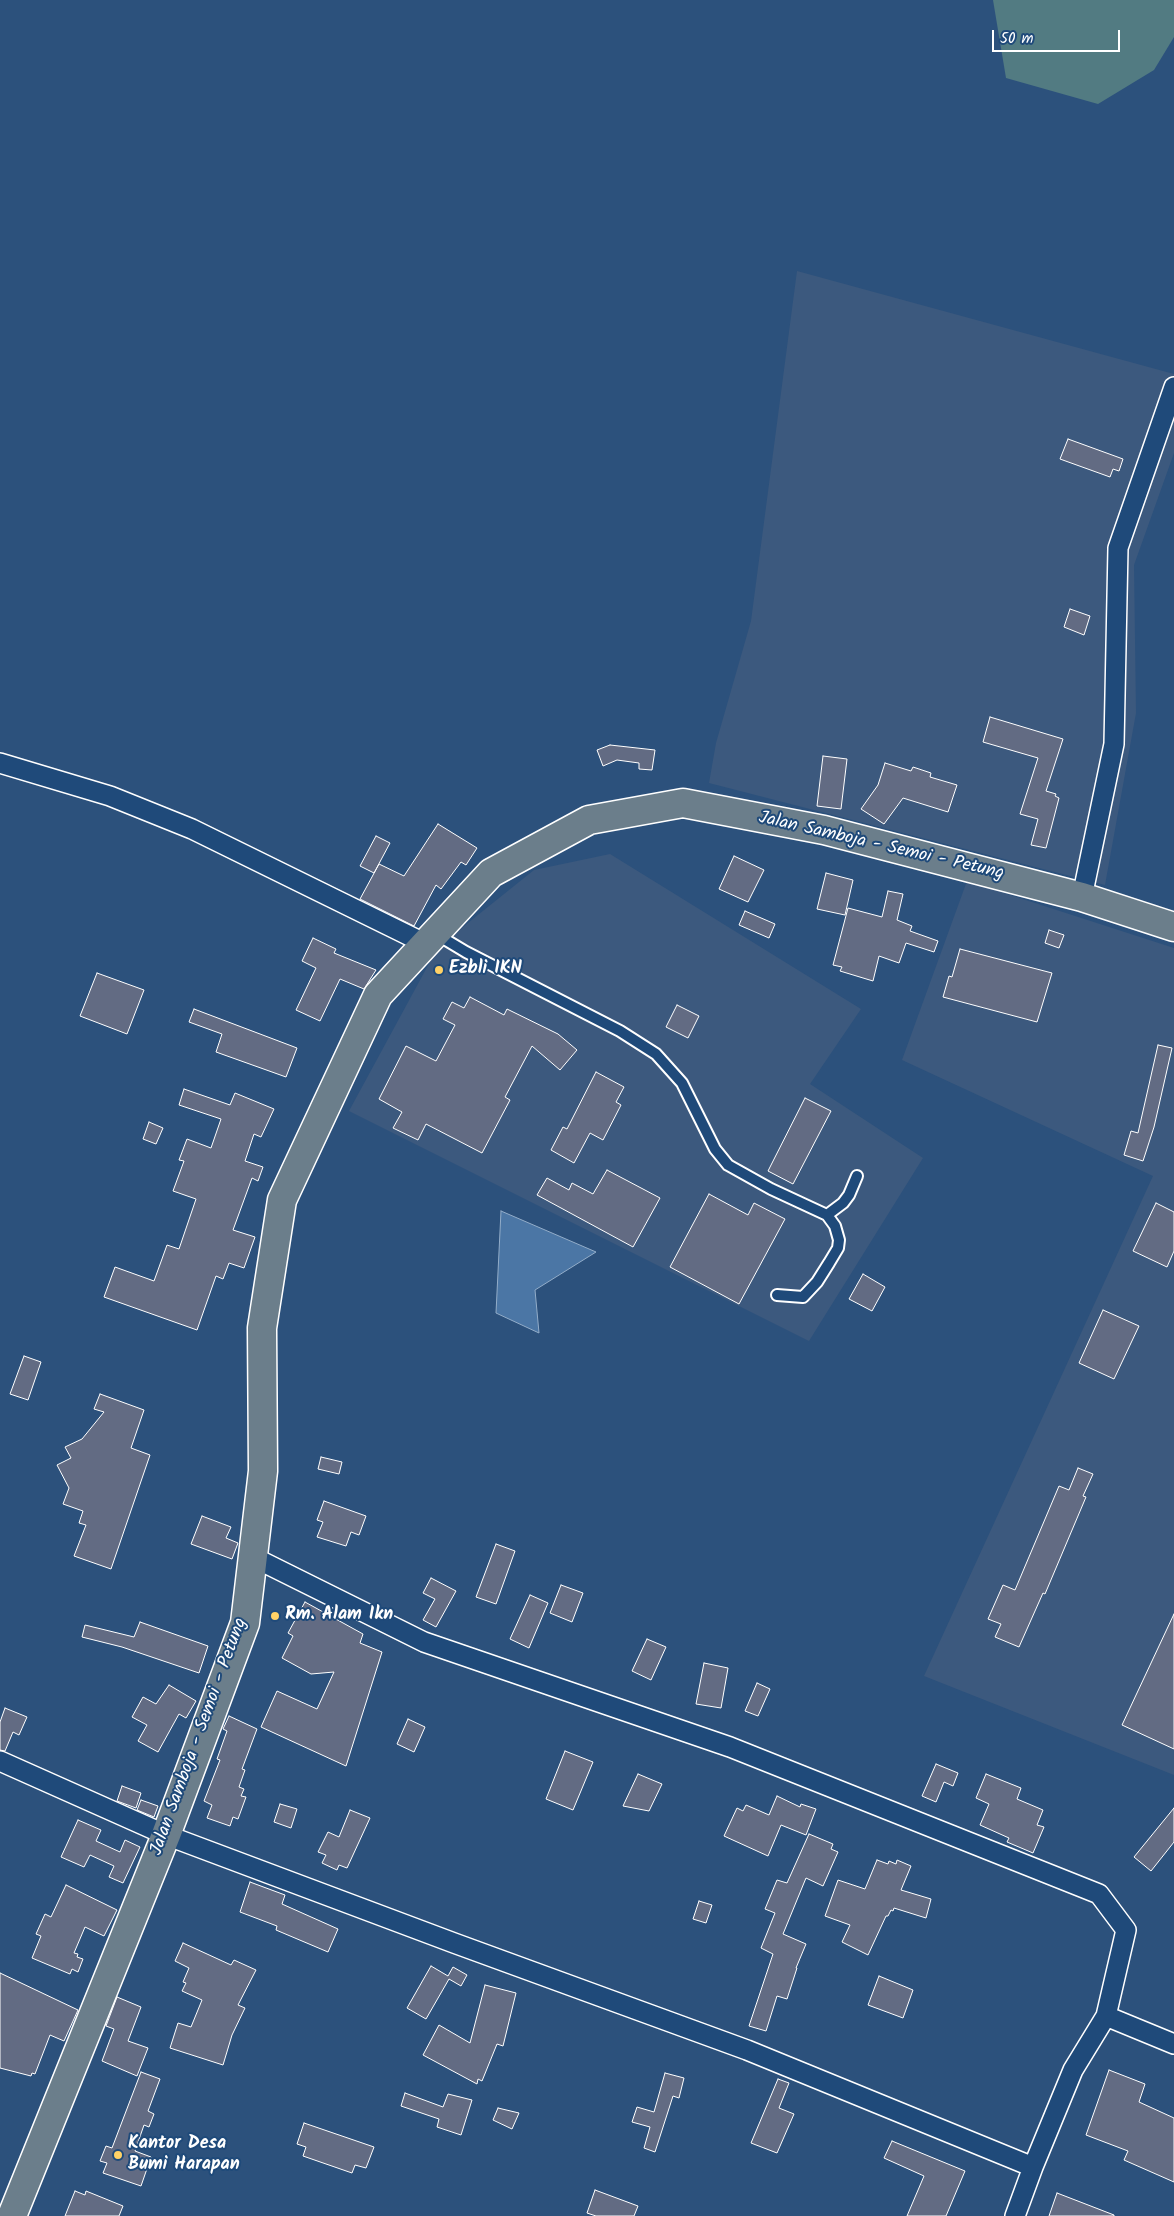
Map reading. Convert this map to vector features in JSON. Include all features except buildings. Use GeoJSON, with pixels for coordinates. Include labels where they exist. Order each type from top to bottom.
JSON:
{"type":"FeatureCollection","features":[{"type":"Feature","properties":{"kind":"highway","name":"Jalan Samboja - Semoi - Petung"},"geometry":{"type":"LineString","coordinates":[[12,2216],[166,1835],[245,1623],[264,1471],[262,1328],[282,1200],[378,995],[491,873],[590,820],[683,804],[824,830],[1082,897],[1174,927]]}},
{"type":"Feature","properties":{"kind":"street"},"geometry":{"type":"LineString","coordinates":[[1082,897],[1114,744],[1118,548],[1174,387]]}},
{"type":"Feature","properties":{"kind":"street"},"geometry":{"type":"LineString","coordinates":[[0,764],[110,796],[192,829],[431,938]]}},
{"type":"Feature","properties":{"kind":"street"},"geometry":{"type":"LineString","coordinates":[[253,1557],[424,1642],[730,1747],[1100,1894],[1126,1930],[1106,2016],[1073,2070],[1015,2216]]}},
{"type":"Feature","properties":{"kind":"street"},"geometry":{"type":"LineString","coordinates":[[0,1760],[166,1835],[747,2050],[1033,2167]]}},
{"type":"Feature","properties":{"kind":"street"},"geometry":{"type":"LineString","coordinates":[[1106,2016],[1174,2044]]}},
{"type":"Feature","properties":{"kind":"lane"},"geometry":{"type":"LineString","coordinates":[[431,938],[466,952],[620,1031],[656,1054],[682,1083],[715,1150],[728,1165],[771,1189],[827,1215],[835,1226],[839,1240],[838,1248],[825,1270],[803,1297],[777,1296]]}},
{"type":"Feature","properties":{"kind":"lane"},"geometry":{"type":"LineString","coordinates":[[827,1215],[843,1203],[857,1176]]}},
{"type":"Feature","properties":{"kind":"shaded area"},"geometry":{"type":"Polygon","coordinates":[[[797,271],[1174,374],[1174,453],[1134,565],[1136,713],[1105,885],[709,783],[716,743],[751,621],[797,271]]]}},
{"type":"Feature","properties":{"kind":"shaded area"},"geometry":{"type":"Polygon","coordinates":[[[610,854],[861,1009],[810,1084],[923,1158],[809,1341],[349,1111],[438,947],[534,870],[610,854]]]}},
{"type":"Feature","properties":{"kind":"shaded area"},"geometry":{"type":"Polygon","coordinates":[[[967,881],[1174,948],[1174,1775],[924,1676],[1153,1176],[902,1060],[967,881]]]}},
{"type":"Feature","properties":{"kind":"shaded area"},"geometry":{"type":"Polygon","coordinates":[[[501,1211],[596,1252],[535,1290],[539,1333],[496,1313],[501,1211]]]}},
{"type":"Feature","properties":{"kind":"green space"},"geometry":{"type":"Polygon","coordinates":[[[993,0],[1174,0],[1174,37],[1154,70],[1098,104],[1006,78],[993,0]]]}},
{"type":"Feature","properties":{"kind":"place","name":"Ezbli IKN"},"geometry":{"type":"Point","coordinates":[439,970]}},
{"type":"Feature","properties":{"kind":"place","name":"Rm. Alam Ikn"},"geometry":{"type":"Point","coordinates":[275,1616]}},
{"type":"Feature","properties":{"kind":"place","name":"Kantor Desa Bumi Harapan"},"geometry":{"type":"Point","coordinates":[118,2155]}}]}
